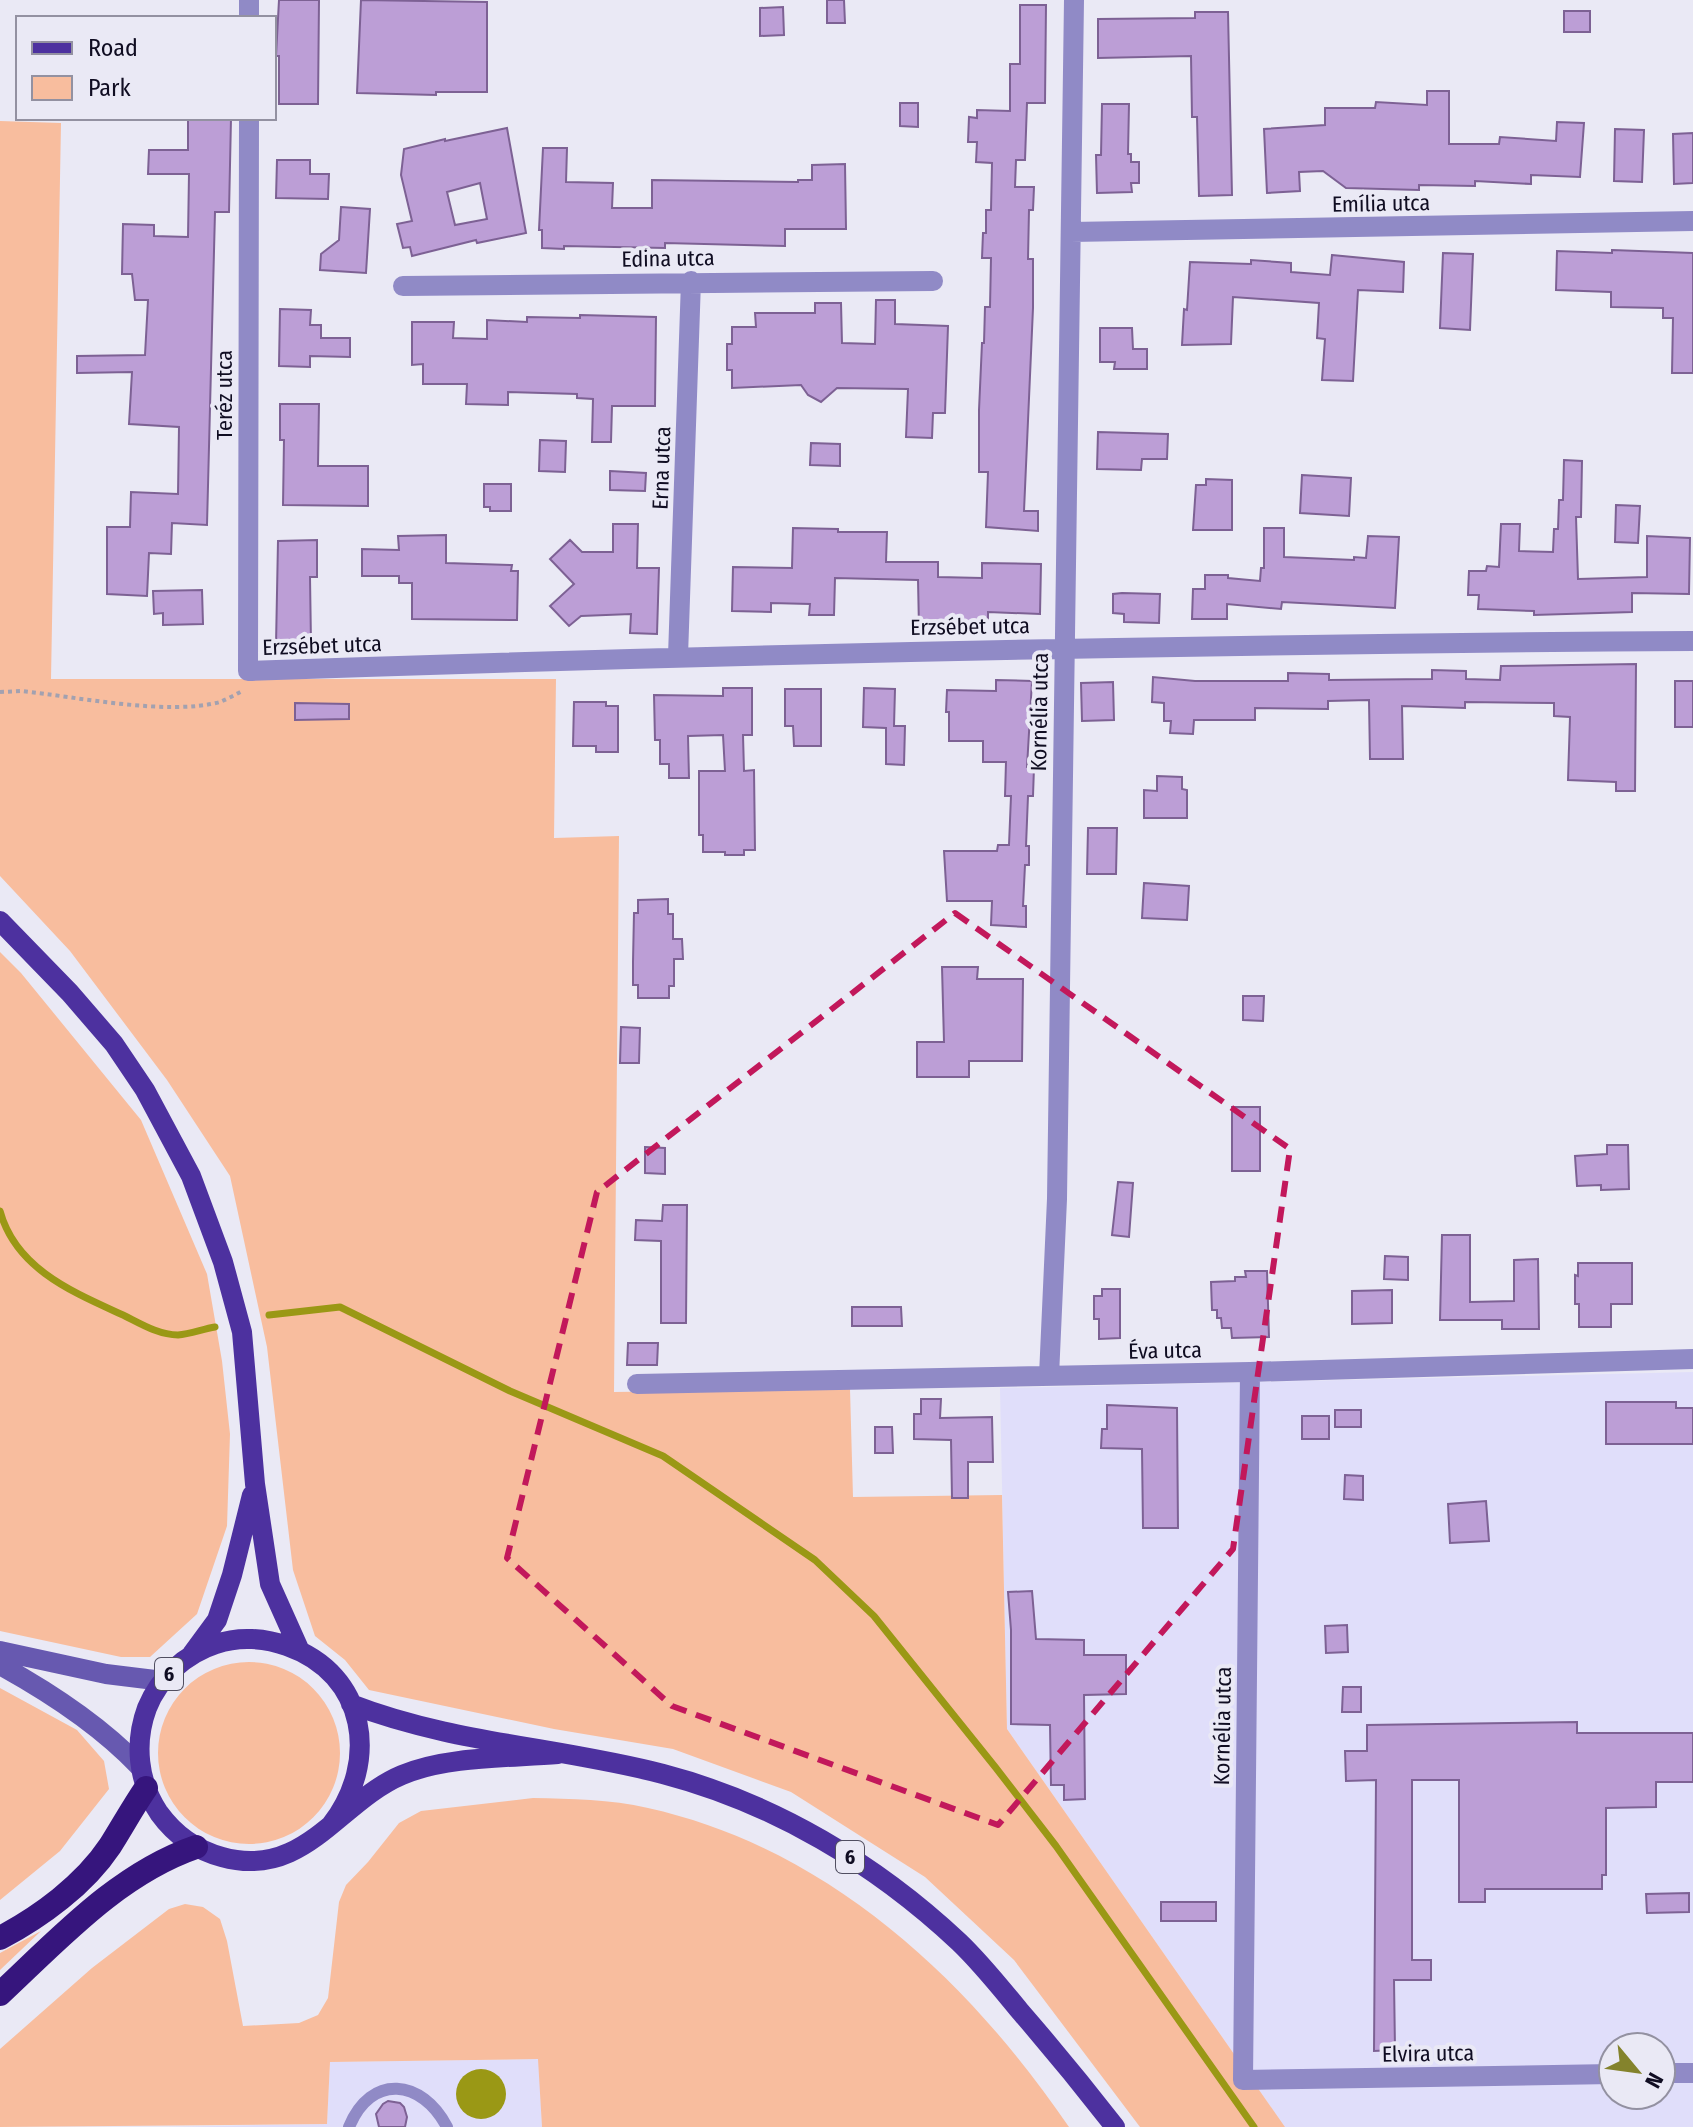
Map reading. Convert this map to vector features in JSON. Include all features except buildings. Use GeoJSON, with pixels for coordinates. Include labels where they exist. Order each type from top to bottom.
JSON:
{"type":"FeatureCollection","features":[{"type":"Feature","properties":{"kind":"highway"},"geometry":{"type":"LineString","coordinates":[[0,1938],[25,1925],[86,1875],[108,1849],[143,1777]]}},
{"type":"Feature","properties":{"kind":"highway"},"geometry":{"type":"LineString","coordinates":[[0,1994],[74,1925],[132,1878],[168,1857],[196,1847]]}},
{"type":"Feature","properties":{"kind":"main road","name":"6"},"geometry":{"type":"LineString","coordinates":[[0,921],[114,1044],[145,1090],[191,1176],[223,1262],[242,1332],[255,1484],[270,1584],[300,1651]]}},
{"type":"Feature","properties":{"kind":"main road","name":"6"},"geometry":{"type":"LineString","coordinates":[[255,1484],[217,1620],[190,1656],[163,1681],[147,1707],[143,1722],[140,1736],[143,1777],[166,1822],[196,1847],[227,1859],[267,1859],[306,1846],[380,1788],[402,1775],[467,1761],[558,1754]]}},
{"type":"Feature","properties":{"kind":"main road","name":"6"},"geometry":{"type":"LineString","coordinates":[[190,1656],[216,1644],[245,1639],[273,1641],[300,1651],[325,1667],[351,1704],[361,1746],[354,1788],[331,1825]]}},
{"type":"Feature","properties":{"kind":"main road","name":"6"},"geometry":{"type":"LineString","coordinates":[[351,1704],[426,1728],[664,1774],[716,1791],[803,1829],[890,1884],[961,1945],[1065,2063],[1115,2127]]}},
{"type":"Feature","properties":{"kind":"street","name":"Kornélia utca"},"geometry":{"type":"LineString","coordinates":[[1049,1376],[1057,1199],[1074,0]]}},
{"type":"Feature","properties":{"kind":"street","name":"Teréz utca"},"geometry":{"type":"LineString","coordinates":[[248,671],[249,120]]}},
{"type":"Feature","properties":{"kind":"street","name":"Emília utca"},"geometry":{"type":"LineString","coordinates":[[1071,232],[1693,221]]}},
{"type":"Feature","properties":{"kind":"street","name":"Erna utca"},"geometry":{"type":"LineString","coordinates":[[678,656],[691,281]]}},
{"type":"Feature","properties":{"kind":"street","name":"Edina utca"},"geometry":{"type":"LineString","coordinates":[[403,286],[933,281]]}},
{"type":"Feature","properties":{"kind":"street","name":"Erzsébet utca"},"geometry":{"type":"LineString","coordinates":[[248,671],[678,656],[1693,641]]}},
{"type":"Feature","properties":{"kind":"street","name":"Éva utca"},"geometry":{"type":"LineString","coordinates":[[637,1384],[1250,1372],[1693,1359]]}},
{"type":"Feature","properties":{"kind":"street","name":"Kornélia utca"},"geometry":{"type":"LineString","coordinates":[[1243,2080],[1250,1372]]}},
{"type":"Feature","properties":{"kind":"street"},"geometry":{"type":"LineString","coordinates":[[0,1651],[79,1670],[163,1681]]}},
{"type":"Feature","properties":{"kind":"street"},"geometry":{"type":"LineString","coordinates":[[0,1665],[34,1684],[111,1737],[143,1777]]}},
{"type":"Feature","properties":{"kind":"street","name":"Elvira utca"},"geometry":{"type":"LineString","coordinates":[[1243,2080],[1597,2074]]}},
{"type":"Feature","properties":{"kind":"lane"},"geometry":{"type":"LineString","coordinates":[[349,2127],[363,2102],[376,2092],[391,2089],[406,2090],[425,2098],[437,2107],[447,2127]]}},
{"type":"Feature","properties":{"kind":"path"},"geometry":{"type":"LineString","coordinates":[[0,692],[22,691],[158,706],[192,706],[221,701],[246,689],[248,671]]}},
{"type":"Feature","properties":{"kind":"highlighted area"},"geometry":{"type":"Polygon","coordinates":[[[955,913],[1290,1149],[1233,1549],[998,1825],[672,1706],[507,1558],[597,1192],[955,913]]]}},
{"type":"Feature","properties":{"kind":"shaded area"},"geometry":{"type":"Polygon","coordinates":[[[1693,1372],[1693,2127],[1285,2127],[1007,1729],[1000,1388],[1693,1372]]]}},
{"type":"Feature","properties":{"kind":"shaded area"},"geometry":{"type":"Polygon","coordinates":[[[539,2059],[542,2127],[166,2127],[327,2124],[330,2062],[539,2059]]]}},
{"type":"Feature","properties":{"kind":"shaded area"},"geometry":{"type":"Polygon","coordinates":[[[481,2069],[498,2077],[506,2094],[498,2111],[481,2119],[464,2111],[456,2094],[464,2077],[481,2069]]]}},
{"type":"Feature","properties":{"kind":"green space"},"geometry":{"type":"Polygon","coordinates":[[[0,121],[61,123],[51,679],[556,679],[554,838],[619,836],[614,1392],[850,1389],[853,1497],[1002,1495],[1007,1729],[1285,2127],[1140,2127],[1014,1960],[925,1877],[791,1792],[673,1749],[554,1729],[369,1690],[345,1660],[315,1636],[293,1570],[267,1347],[230,1176],[167,1080],[70,951],[0,876],[0,121]]]}},
{"type":"Feature","properties":{"kind":"green space"},"geometry":{"type":"Polygon","coordinates":[[[0,952],[21,973],[141,1120],[207,1274],[222,1361],[230,1434],[227,1526],[197,1614],[150,1657],[121,1657],[0,1631],[0,952]]]}},
{"type":"Feature","properties":{"kind":"green space"},"geometry":{"type":"Polygon","coordinates":[[[249,1662],[284,1669],[300,1677],[313,1689],[325,1702],[333,1718],[340,1753],[333,1788],[325,1804],[313,1817],[300,1829],[284,1837],[249,1844],[214,1837],[198,1829],[185,1817],[173,1804],[165,1788],[158,1753],[165,1718],[173,1702],[185,1689],[198,1677],[214,1669],[249,1662]]]}},
{"type":"Feature","properties":{"kind":"green space"},"geometry":{"type":"Polygon","coordinates":[[[0,1688],[77,1730],[104,1761],[109,1789],[60,1851],[0,1900],[0,1688]]]}},
{"type":"Feature","properties":{"kind":"green space"},"geometry":{"type":"Polygon","coordinates":[[[533,1798],[634,1805],[714,1827],[776,1854],[834,1887],[888,1927],[939,1972],[986,2020],[1069,2127],[542,2127],[538,2059],[330,2062],[327,2124],[0,2127],[0,2049],[92,1968],[169,1909],[185,1904],[203,1907],[220,1919],[243,2026],[299,2023],[318,2015],[328,1998],[339,1902],[346,1885],[399,1823],[421,1811],[533,1798]]]}},
{"type":"Feature","properties":{"kind":"green space"},"geometry":{"type":"Polygon","coordinates":[[[41,1931],[0,1970],[0,1953],[41,1931]]]}},
{"type":"Feature","properties":{"kind":"waterway"},"geometry":{"type":"LineString","coordinates":[[0,1211],[19,1249],[33,1264],[68,1288],[164,1333],[178,1335],[215,1327]]}},
{"type":"Feature","properties":{"kind":"waterway"},"geometry":{"type":"LineString","coordinates":[[269,1315],[340,1307],[510,1391],[663,1456],[815,1560],[874,1616],[996,1768],[1056,1846],[1254,2127]]}}]}
